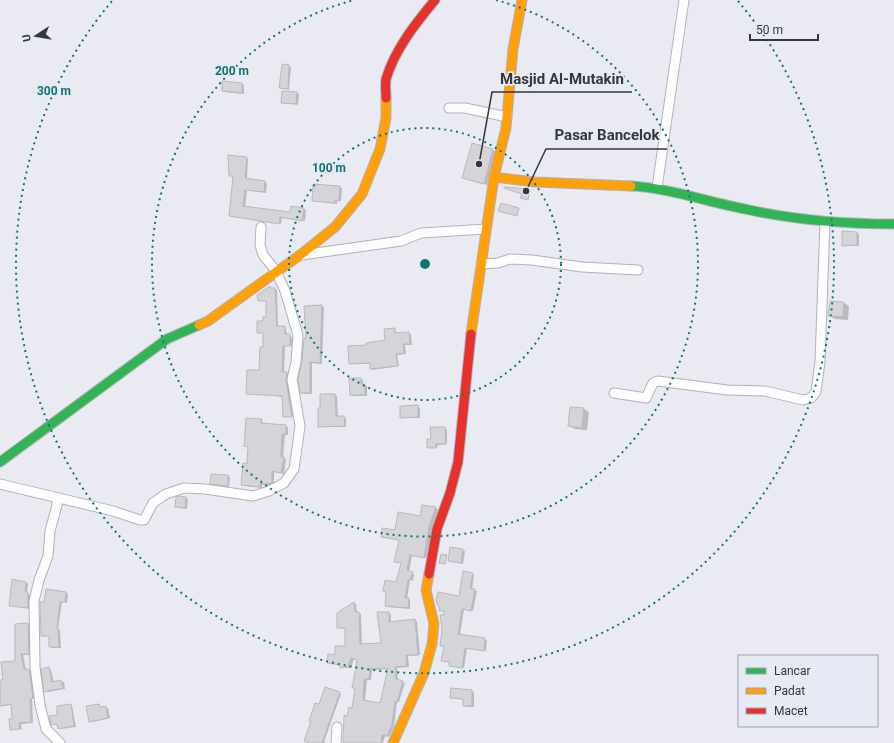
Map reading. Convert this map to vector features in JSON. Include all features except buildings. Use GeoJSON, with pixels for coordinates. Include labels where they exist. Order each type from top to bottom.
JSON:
{"type":"FeatureCollection","features":[{"type":"Feature","properties":{"kind":"street"},"geometry":{"type":"LineString","coordinates":[[0,462],[167,339],[208,321],[300,255],[335,227],[362,194],[380,149],[386,118],[386,80],[392,63],[410,30],[435,0]]}},
{"type":"Feature","properties":{"kind":"street"},"geometry":{"type":"LineString","coordinates":[[393,743],[416,691],[432,643],[433,619],[426,598],[426,590],[437,529],[450,493],[458,462],[469,349],[494,177],[502,147],[507,117],[513,49],[522,0]]}},
{"type":"Feature","properties":{"kind":"street"},"geometry":{"type":"LineString","coordinates":[[657,188],[684,0]]}},
{"type":"Feature","properties":{"kind":"street"},"geometry":{"type":"LineString","coordinates":[[449,108],[465,108],[507,117]]}},
{"type":"Feature","properties":{"kind":"street"},"geometry":{"type":"LineString","coordinates":[[494,177],[554,183],[611,184],[657,188],[748,211],[825,222],[894,224]]}},
{"type":"Feature","properties":{"kind":"street"},"geometry":{"type":"LineString","coordinates":[[614,393],[646,398],[653,383],[658,381],[727,390],[765,391],[802,400],[811,398],[816,392],[820,362],[825,222]]}},
{"type":"Feature","properties":{"kind":"street"},"geometry":{"type":"LineString","coordinates":[[0,484],[57,502],[113,511],[144,520],[156,499],[184,488],[206,489],[253,496],[269,491],[284,483],[294,470],[300,426],[292,379],[298,334],[285,291],[276,272],[263,255],[260,245],[261,227]]}},
{"type":"Feature","properties":{"kind":"street"},"geometry":{"type":"LineString","coordinates":[[300,255],[401,241],[421,233],[486,228]]}},
{"type":"Feature","properties":{"kind":"street"},"geometry":{"type":"LineString","coordinates":[[481,264],[491,264],[510,259],[524,259],[582,267],[638,270]]}},
{"type":"Feature","properties":{"kind":"street"},"geometry":{"type":"LineString","coordinates":[[57,502],[52,523],[48,556],[39,580],[34,601],[35,667],[40,705],[46,729],[60,743]]}},
{"type":"Feature","properties":{"kind":"street"},"geometry":{"type":"LineString","coordinates":[[336,743],[337,726]]}},
{"type":"Feature","properties":{"kind":"traffic: fast"},"geometry":{"type":"LineString","coordinates":[[631,186],[660,189],[763,213],[800,219],[894,224]]}},
{"type":"Feature","properties":{"kind":"traffic: fast"},"geometry":{"type":"LineString","coordinates":[[0,462],[167,339],[199,325]]}},
{"type":"Feature","properties":{"kind":"traffic: slow"},"geometry":{"type":"LineString","coordinates":[[522,0],[513,49],[506,128],[494,177],[535,182],[631,186]]}},
{"type":"Feature","properties":{"kind":"traffic: slow"},"geometry":{"type":"LineString","coordinates":[[199,325],[208,321],[300,255],[335,227],[362,194],[380,149],[386,118],[386,98]]}},
{"type":"Feature","properties":{"kind":"traffic: slow"},"geometry":{"type":"LineString","coordinates":[[471,334],[494,177]]}},
{"type":"Feature","properties":{"kind":"traffic: slow"},"geometry":{"type":"LineString","coordinates":[[393,743],[424,673],[432,644],[434,624],[426,590],[429,574]]}},
{"type":"Feature","properties":{"kind":"traffic: jam"},"geometry":{"type":"LineString","coordinates":[[386,98],[386,79],[395,57],[414,27],[435,0]]}},
{"type":"Feature","properties":{"kind":"traffic: jam"},"geometry":{"type":"LineString","coordinates":[[429,574],[437,529],[450,493],[458,462],[471,334]]}},
{"type":"Feature","properties":{"kind":"place","name":"Masjid Al-Mutakin"},"geometry":{"type":"Point","coordinates":[479,164]}},
{"type":"Feature","properties":{"kind":"place","name":"Pasar Bancelok"},"geometry":{"type":"Point","coordinates":[526,191]}}]}
